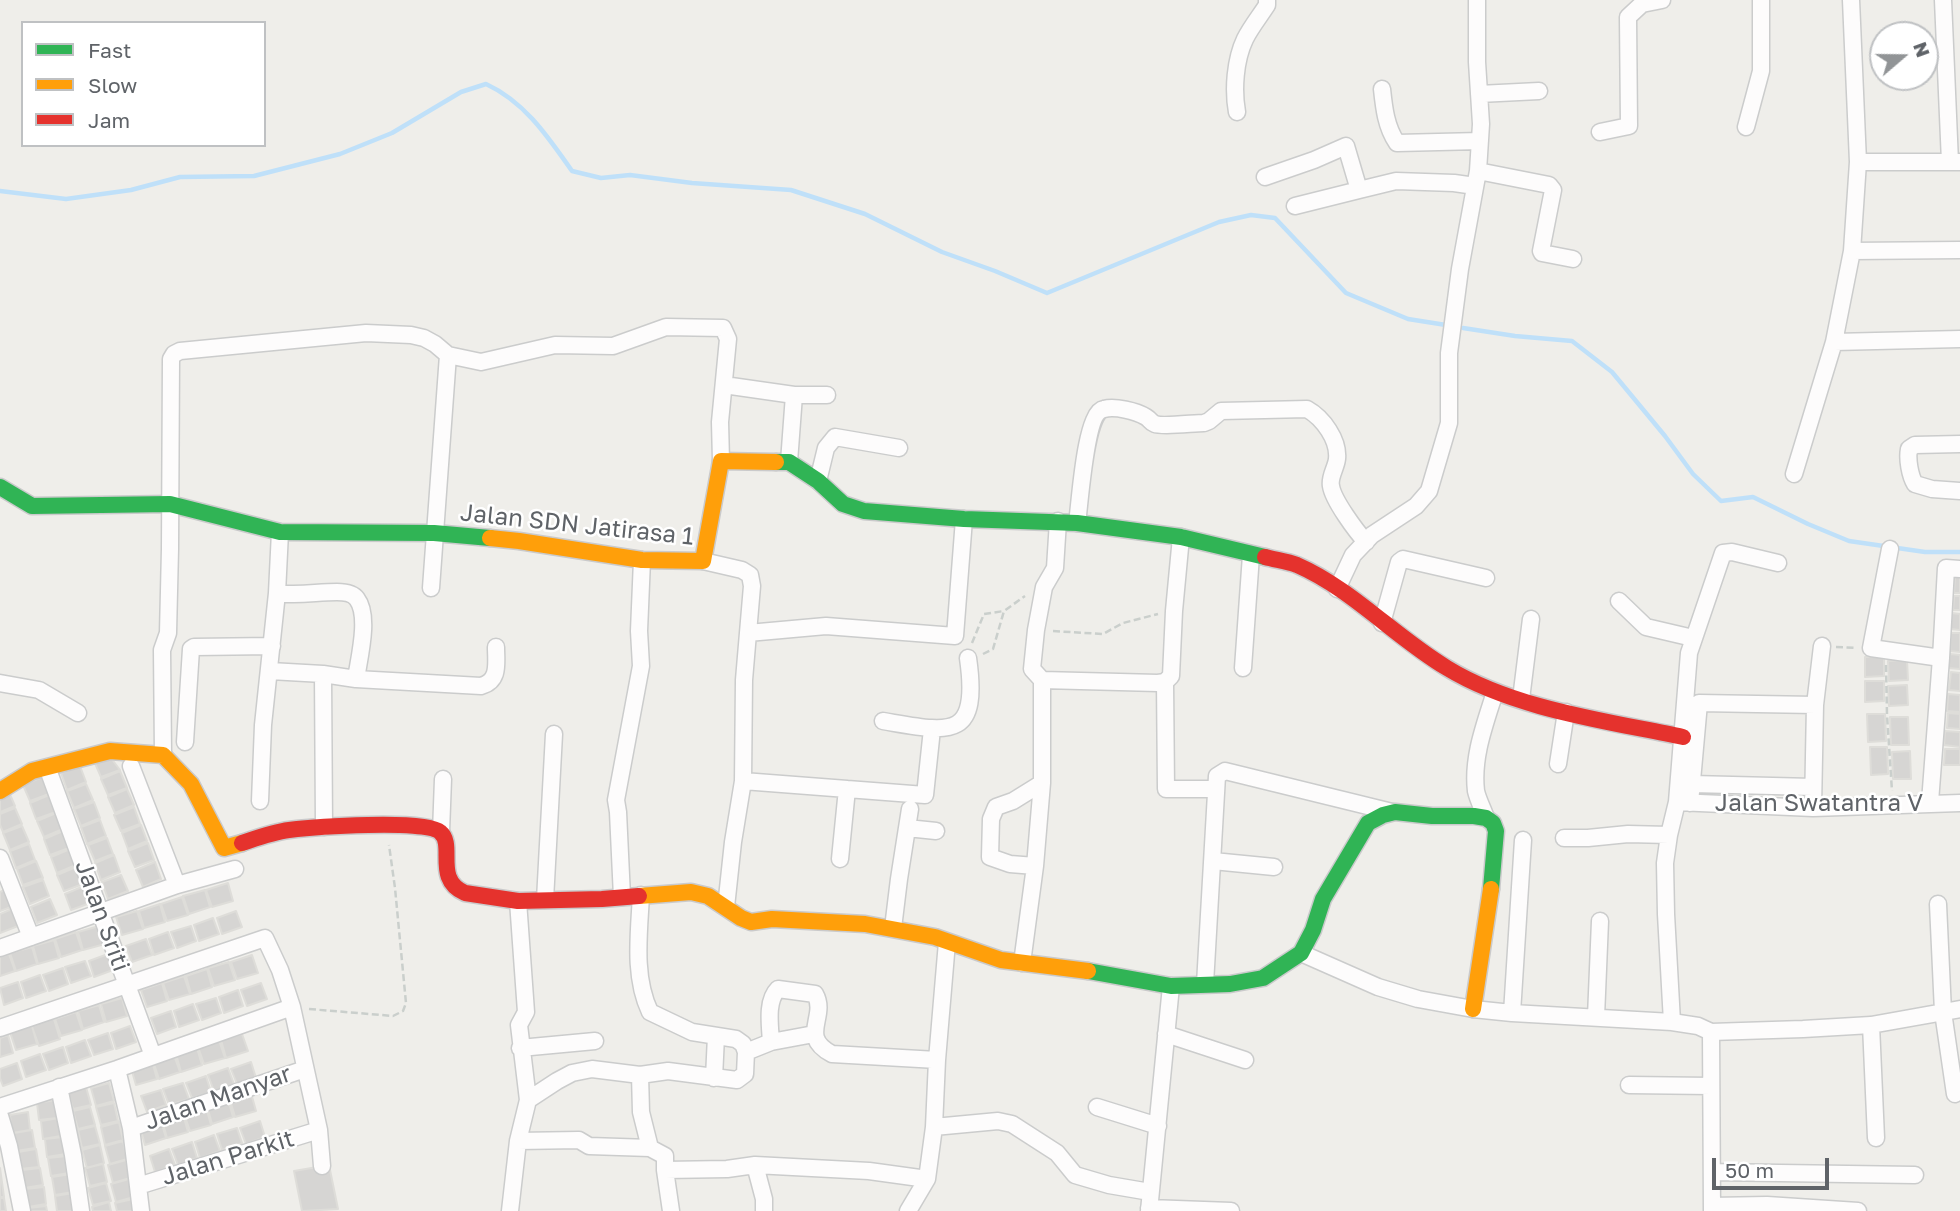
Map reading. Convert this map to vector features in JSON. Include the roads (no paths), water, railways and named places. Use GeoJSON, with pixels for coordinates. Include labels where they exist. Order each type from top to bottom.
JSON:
{"type":"FeatureCollection","features":[{"type":"Feature","properties":{"kind":"street"},"geometry":{"type":"LineString","coordinates":[[1337,589],[1353,555],[1384,526],[1416,506],[1429,491],[1449,423],[1450,353],[1482,124],[1477,0]]}},
{"type":"Feature","properties":{"kind":"street"},"geometry":{"type":"LineString","coordinates":[[1600,132],[1629,127],[1628,17],[1642,4],[1662,0]]}},
{"type":"Feature","properties":{"kind":"street"},"geometry":{"type":"LineString","coordinates":[[1746,127],[1761,71],[1760,0]]}},
{"type":"Feature","properties":{"kind":"street"},"geometry":{"type":"LineString","coordinates":[[1794,474],[1834,342],[1852,251],[1858,162],[1851,0]]}},
{"type":"Feature","properties":{"kind":"street"},"geometry":{"type":"LineString","coordinates":[[1858,162],[1955,162],[1943,0]]}},
{"type":"Feature","properties":{"kind":"street"},"geometry":{"type":"LineString","coordinates":[[1237,113],[1236,90],[1244,40],[1269,2]]}},
{"type":"Feature","properties":{"kind":"street"},"geometry":{"type":"LineString","coordinates":[[1382,89],[1387,122],[1397,142],[1480,141]]}},
{"type":"Feature","properties":{"kind":"street"},"geometry":{"type":"LineString","coordinates":[[1479,94],[1539,91]]}},
{"type":"Feature","properties":{"kind":"street"},"geometry":{"type":"LineString","coordinates":[[1265,177],[1363,139]]}},
{"type":"Feature","properties":{"kind":"street"},"geometry":{"type":"LineString","coordinates":[[1346,146],[1359,190]]}},
{"type":"Feature","properties":{"kind":"street"},"geometry":{"type":"LineString","coordinates":[[1295,205],[1396,181],[1454,183],[1476,179],[1549,185],[1553,190],[1541,251],[1573,259]]}},
{"type":"Feature","properties":{"kind":"street"},"geometry":{"type":"LineString","coordinates":[[1852,251],[1960,250]]}},
{"type":"Feature","properties":{"kind":"street"},"geometry":{"type":"LineString","coordinates":[[163,755],[162,650],[168,634],[171,359],[174,354],[180,351],[366,333],[424,338],[448,355],[481,362],[555,345],[613,346],[666,327],[723,328],[728,338],[720,422],[721,461],[789,461],[818,481],[843,505],[864,511],[964,519],[1077,523],[1181,537],[1294,564],[1324,579],[1447,668],[1495,692],[1566,712],[1683,737]]}},
{"type":"Feature","properties":{"kind":"street"},"geometry":{"type":"LineString","coordinates":[[1834,342],[1960,339]]}},
{"type":"Feature","properties":{"kind":"street"},"geometry":{"type":"LineString","coordinates":[[431,588],[448,355]]}},
{"type":"Feature","properties":{"kind":"street"},"geometry":{"type":"LineString","coordinates":[[724,385],[794,395],[827,395]]}},
{"type":"Feature","properties":{"kind":"street"},"geometry":{"type":"LineString","coordinates":[[789,461],[794,395]]}},
{"type":"Feature","properties":{"kind":"street"},"geometry":{"type":"LineString","coordinates":[[1077,523],[1086,450],[1092,425],[1102,409],[1145,416],[1157,425],[1204,423],[1221,411],[1307,409],[1322,421],[1334,441],[1337,459],[1330,485],[1356,531],[1366,542]]}},
{"type":"Feature","properties":{"kind":"street"},"geometry":{"type":"LineString","coordinates":[[818,481],[825,448],[835,437],[899,448]]}},
{"type":"Feature","properties":{"kind":"street"},"geometry":{"type":"LineString","coordinates":[[1960,444],[1915,445],[1908,453],[1915,484],[1932,489],[1960,491]]}},
{"type":"Feature","properties":{"kind":"street","name":"Jalan SDN Jatirasa 1"},"geometry":{"type":"LineString","coordinates":[[0,487],[32,506],[170,504],[280,531],[434,533],[519,541],[642,560],[703,561],[721,461]]}},
{"type":"Feature","properties":{"kind":"street"},"geometry":{"type":"LineString","coordinates":[[748,633],[826,626],[956,636],[964,519]]}},
{"type":"Feature","properties":{"kind":"street"},"geometry":{"type":"LineString","coordinates":[[1022,963],[1035,866],[1042,783],[1042,680],[1032,669],[1044,587],[1055,568],[1058,521]]}},
{"type":"Feature","properties":{"kind":"street"},"geometry":{"type":"LineString","coordinates":[[260,801],[263,725],[277,593],[280,531]]}},
{"type":"Feature","properties":{"kind":"street"},"geometry":{"type":"LineString","coordinates":[[1042,680],[1158,683],[1171,676],[1181,537]]}},
{"type":"Feature","properties":{"kind":"street"},"geometry":{"type":"LineString","coordinates":[[1890,549],[1878,650],[1941,658]]}},
{"type":"Feature","properties":{"kind":"street"},"geometry":{"type":"LineString","coordinates":[[1684,803],[1683,737],[1689,653],[1724,553],[1732,552],[1778,563]]}},
{"type":"Feature","properties":{"kind":"street"},"geometry":{"type":"LineString","coordinates":[[1243,668],[1251,555]]}},
{"type":"Feature","properties":{"kind":"street"},"geometry":{"type":"LineString","coordinates":[[622,897],[616,800],[641,666],[639,631],[642,560]]}},
{"type":"Feature","properties":{"kind":"street"},"geometry":{"type":"LineString","coordinates":[[1382,623],[1400,560],[1486,578]]}},
{"type":"Feature","properties":{"kind":"street"},"geometry":{"type":"LineString","coordinates":[[703,561],[742,570],[750,575],[752,586],[744,680],[743,781],[726,906]]}},
{"type":"Feature","properties":{"kind":"street"},"geometry":{"type":"LineString","coordinates":[[1930,803],[1946,568],[1960,569]]}},
{"type":"Feature","properties":{"kind":"street"},"geometry":{"type":"LineString","coordinates":[[277,593],[340,592],[352,594],[358,600],[363,627],[356,679]]}},
{"type":"Feature","properties":{"kind":"street"},"geometry":{"type":"LineString","coordinates":[[1619,601],[1646,627],[1693,638]]}},
{"type":"Feature","properties":{"kind":"street"},"geometry":{"type":"LineString","coordinates":[[1521,699],[1531,619]]}},
{"type":"Feature","properties":{"kind":"street"},"geometry":{"type":"LineString","coordinates":[[185,742],[191,649],[272,646]]}},
{"type":"Feature","properties":{"kind":"street"},"geometry":{"type":"LineString","coordinates":[[1813,808],[1815,705],[1822,646]]}},
{"type":"Feature","properties":{"kind":"street"},"geometry":{"type":"LineString","coordinates":[[270,671],[481,686],[494,680],[496,647]]}},
{"type":"Feature","properties":{"kind":"street"},"geometry":{"type":"LineString","coordinates":[[883,721],[932,729],[955,727],[968,711],[971,680],[968,658]]}},
{"type":"Feature","properties":{"kind":"street"},"geometry":{"type":"LineString","coordinates":[[323,674],[324,827]]}},
{"type":"Feature","properties":{"kind":"street"},"geometry":{"type":"LineString","coordinates":[[1164,682],[1166,789],[1216,789]]}},
{"type":"Feature","properties":{"kind":"street"},"geometry":{"type":"LineString","coordinates":[[0,683],[39,690],[78,713]]}},
{"type":"Feature","properties":{"kind":"street"},"geometry":{"type":"LineString","coordinates":[[1486,818],[1476,793],[1476,768],[1480,738],[1495,692]]}},
{"type":"Feature","properties":{"kind":"street"},"geometry":{"type":"LineString","coordinates":[[1672,1022],[1665,863],[1669,835],[1692,784],[1699,703],[1815,705]]}},
{"type":"Feature","properties":{"kind":"street"},"geometry":{"type":"LineString","coordinates":[[1558,764],[1566,712]]}},
{"type":"Feature","properties":{"kind":"street"},"geometry":{"type":"LineString","coordinates":[[743,781],[925,795],[932,729]]}},
{"type":"Feature","properties":{"kind":"street"},"geometry":{"type":"LineString","coordinates":[[545,900],[554,734]]}},
{"type":"Feature","properties":{"kind":"street"},"geometry":{"type":"LineString","coordinates":[[0,791],[32,771],[110,751],[163,755],[191,784],[224,848],[286,830],[324,827],[386,825],[431,827],[441,832]]}},
{"type":"Feature","properties":{"kind":"street"},"geometry":{"type":"LineString","coordinates":[[131,766],[177,885]]}},
{"type":"Feature","properties":{"kind":"street"},"geometry":{"type":"LineString","coordinates":[[1205,984],[1217,776],[1225,771],[1395,813],[1474,816],[1486,818],[1493,823],[1496,831],[1494,866],[1473,1009]]}},
{"type":"Feature","properties":{"kind":"street","name":"Jalan Sriti"},"geometry":{"type":"LineString","coordinates":[[50,775],[153,1056]]}},
{"type":"Feature","properties":{"kind":"street"},"geometry":{"type":"LineString","coordinates":[[443,779],[441,832],[445,843],[448,876],[453,888],[465,893],[518,901],[691,892],[708,896],[751,922],[772,919],[843,922],[894,928],[935,937],[1001,960],[1089,971],[1171,986],[1230,984],[1263,978],[1301,954],[1313,930],[1323,899],[1368,823],[1383,815],[1395,813]]}},
{"type":"Feature","properties":{"kind":"street"},"geometry":{"type":"LineString","coordinates":[[1035,866],[1010,864],[990,857],[991,819],[996,807],[1013,801],[1042,783]]}},
{"type":"Feature","properties":{"kind":"street"},"geometry":{"type":"LineString","coordinates":[[1692,784],[1813,787]]}},
{"type":"Feature","properties":{"kind":"street"},"geometry":{"type":"LineString","coordinates":[[840,859],[847,789]]}},
{"type":"Feature","properties":{"kind":"street","name":"Jalan Swatantra V"},"geometry":{"type":"LineString","coordinates":[[1684,803],[1813,808],[1960,803]]}},
{"type":"Feature","properties":{"kind":"street"},"geometry":{"type":"LineString","coordinates":[[894,928],[910,809]]}},
{"type":"Feature","properties":{"kind":"street"},"geometry":{"type":"LineString","coordinates":[[907,828],[936,831]]}},
{"type":"Feature","properties":{"kind":"street"},"geometry":{"type":"LineString","coordinates":[[1564,838],[1628,834],[1669,835]]}},
{"type":"Feature","properties":{"kind":"street"},"geometry":{"type":"LineString","coordinates":[[1512,1013],[1523,840]]}},
{"type":"Feature","properties":{"kind":"street"},"geometry":{"type":"LineString","coordinates":[[0,858],[31,937]]}},
{"type":"Feature","properties":{"kind":"street"},"geometry":{"type":"LineString","coordinates":[[1213,861],[1274,867]]}},
{"type":"Feature","properties":{"kind":"street"},"geometry":{"type":"LineString","coordinates":[[0,948],[177,885],[234,869]]}},
{"type":"Feature","properties":{"kind":"street"},"geometry":{"type":"LineString","coordinates":[[528,1101],[572,1073],[592,1069],[640,1075],[668,1071],[737,1080],[745,1074],[746,1052],[743,1044],[736,1039],[692,1032],[650,1012],[642,996],[639,978],[641,895]]}},
{"type":"Feature","properties":{"kind":"street"},"geometry":{"type":"LineString","coordinates":[[510,1211],[518,1141],[528,1101],[520,1048],[519,1026],[526,1012],[518,901]]}},
{"type":"Feature","properties":{"kind":"street"},"geometry":{"type":"LineString","coordinates":[[1938,905],[1943,1012],[1955,1094]]}},
{"type":"Feature","properties":{"kind":"street"},"geometry":{"type":"LineString","coordinates":[[1596,1017],[1600,921]]}},
{"type":"Feature","properties":{"kind":"street"},"geometry":{"type":"LineString","coordinates":[[0,1028],[265,938],[280,970],[292,1007],[319,1130],[322,1166]]}},
{"type":"Feature","properties":{"kind":"street"},"geometry":{"type":"LineString","coordinates":[[908,1211],[927,1180],[934,1127],[947,942]]}},
{"type":"Feature","properties":{"kind":"street"},"geometry":{"type":"LineString","coordinates":[[1301,954],[1398,994],[1473,1009],[1672,1022],[1698,1026],[1711,1032],[1871,1025],[1960,1009]]}},
{"type":"Feature","properties":{"kind":"street"},"geometry":{"type":"LineString","coordinates":[[1149,1204],[1171,986]]}},
{"type":"Feature","properties":{"kind":"street"},"geometry":{"type":"LineString","coordinates":[[771,1042],[769,1015],[773,994],[778,989],[816,994],[819,1001],[814,1034],[822,1048],[832,1054],[937,1060]]}},
{"type":"Feature","properties":{"kind":"street"},"geometry":{"type":"LineString","coordinates":[[0,1107],[292,1007]]}},
{"type":"Feature","properties":{"kind":"street"},"geometry":{"type":"LineString","coordinates":[[1871,1025],[1877,1138]]}},
{"type":"Feature","properties":{"kind":"street"},"geometry":{"type":"LineString","coordinates":[[1711,1032],[1712,1209],[1767,1205],[1858,1211]]}},
{"type":"Feature","properties":{"kind":"street"},"geometry":{"type":"LineString","coordinates":[[746,1052],[771,1042],[814,1034]]}},
{"type":"Feature","properties":{"kind":"street"},"geometry":{"type":"LineString","coordinates":[[1166,1034],[1245,1060]]}},
{"type":"Feature","properties":{"kind":"street"},"geometry":{"type":"LineString","coordinates":[[714,1078],[716,1036]]}},
{"type":"Feature","properties":{"kind":"street"},"geometry":{"type":"LineString","coordinates":[[520,1048],[595,1041]]}},
{"type":"Feature","properties":{"kind":"street"},"geometry":{"type":"LineString","coordinates":[[117,1069],[131,1128],[141,1211]]}},
{"type":"Feature","properties":{"kind":"street","name":"Jalan Manyar"},"geometry":{"type":"LineString","coordinates":[[131,1128],[305,1069]]}},
{"type":"Feature","properties":{"kind":"street"},"geometry":{"type":"LineString","coordinates":[[640,1075],[641,1112],[650,1148]]}},
{"type":"Feature","properties":{"kind":"street"},"geometry":{"type":"LineString","coordinates":[[1629,1085],[1711,1086]]}},
{"type":"Feature","properties":{"kind":"street"},"geometry":{"type":"LineString","coordinates":[[59,1087],[82,1211]]}},
{"type":"Feature","properties":{"kind":"street"},"geometry":{"type":"LineString","coordinates":[[1097,1107],[1158,1126]]}},
{"type":"Feature","properties":{"kind":"street"},"geometry":{"type":"LineString","coordinates":[[0,1116],[22,1211]]}},
{"type":"Feature","properties":{"kind":"street"},"geometry":{"type":"LineString","coordinates":[[934,1127],[999,1121],[1012,1124],[1057,1153],[1074,1175],[1109,1185],[1149,1204],[1231,1211]]}},
{"type":"Feature","properties":{"kind":"street","name":"Jalan Parkit"},"geometry":{"type":"LineString","coordinates":[[138,1186],[319,1130]]}},
{"type":"Feature","properties":{"kind":"street"},"geometry":{"type":"LineString","coordinates":[[518,1141],[579,1140],[589,1146],[650,1148],[665,1156],[664,1170],[671,1211]]}},
{"type":"Feature","properties":{"kind":"street"},"geometry":{"type":"LineString","coordinates":[[664,1170],[727,1169],[755,1165],[869,1171],[927,1180]]}},
{"type":"Feature","properties":{"kind":"street"},"geometry":{"type":"LineString","coordinates":[[755,1165],[764,1199],[764,1211]]}},
{"type":"Feature","properties":{"kind":"street"},"geometry":{"type":"LineString","coordinates":[[1712,1172],[1916,1175]]}},
{"type":"Feature","properties":{"kind":"waterway"},"geometry":{"type":"LineString","coordinates":[[0,191],[66,199],[131,190],[180,177],[254,176],[340,154],[392,133],[461,92],[486,84],[524,110],[545,133],[572,171],[601,178],[630,175],[692,183],[791,190],[865,214],[942,252],[1047,293],[1219,222],[1251,215],[1275,218],[1346,293],[1408,319],[1446,325]]}},
{"type":"Feature","properties":{"kind":"waterway"},"geometry":{"type":"LineString","coordinates":[[1463,328],[1572,341],[1612,372],[1693,474],[1721,501],[1753,497],[1849,541],[1925,552],[1960,552]]}}]}
